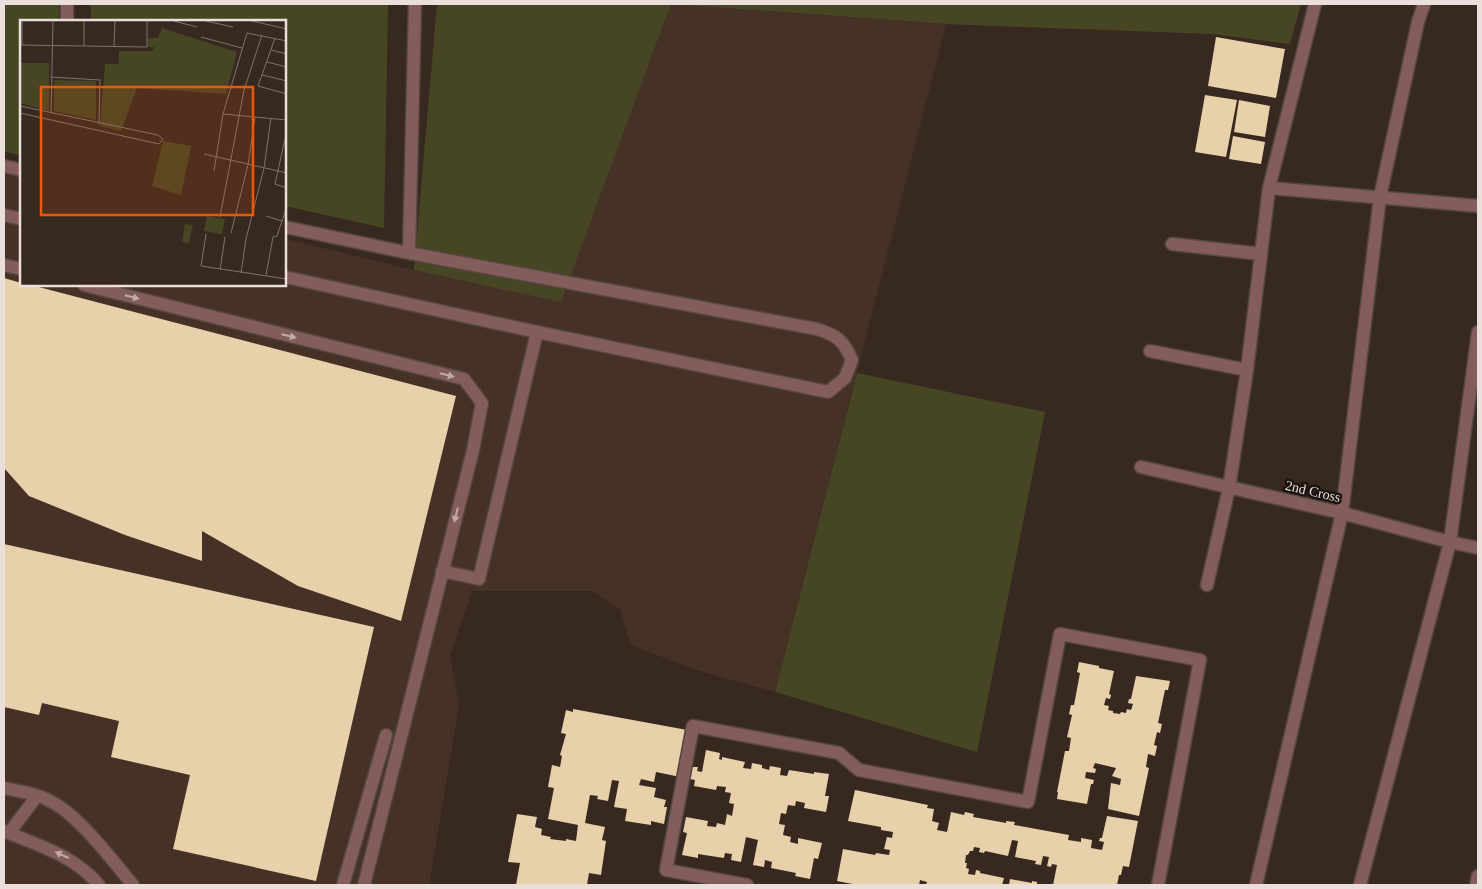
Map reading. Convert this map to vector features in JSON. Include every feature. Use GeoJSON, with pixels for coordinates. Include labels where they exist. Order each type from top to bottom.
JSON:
{"type":"FeatureCollection","features":[{"type":"Feature","properties":{"kind":"street"},"geometry":{"type":"LineString","coordinates":[[67,4],[67,20]]}},
{"type":"Feature","properties":{"kind":"street"},"geometry":{"type":"LineString","coordinates":[[409,253],[415,4]]}},
{"type":"Feature","properties":{"kind":"street"},"geometry":{"type":"LineString","coordinates":[[1207,585],[1228,488],[1247,370],[1269,188],[1315,4]]}},
{"type":"Feature","properties":{"kind":"street"},"geometry":{"type":"LineString","coordinates":[[1256,885],[1342,513],[1380,198],[1418,22],[1424,4]]}},
{"type":"Feature","properties":{"kind":"street"},"geometry":{"type":"LineString","coordinates":[[4,166],[20,170]]}},
{"type":"Feature","properties":{"kind":"street"},"geometry":{"type":"LineString","coordinates":[[1269,188],[1478,206]]}},
{"type":"Feature","properties":{"kind":"street"},"geometry":{"type":"LineString","coordinates":[[4,215],[20,219]]}},
{"type":"Feature","properties":{"kind":"street"},"geometry":{"type":"LineString","coordinates":[[286,226],[409,253],[817,330],[831,334],[844,343],[852,360],[845,378],[828,392],[537,332],[286,277]]}},
{"type":"Feature","properties":{"kind":"street"},"geometry":{"type":"LineString","coordinates":[[1172,244],[1261,254]]}},
{"type":"Feature","properties":{"kind":"street"},"geometry":{"type":"LineString","coordinates":[[4,265],[20,269]]}},
{"type":"Feature","properties":{"kind":"street"},"geometry":{"type":"LineString","coordinates":[[88,286],[464,379],[482,404],[364,885]]}},
{"type":"Feature","properties":{"kind":"street"},"geometry":{"type":"LineString","coordinates":[[442,571],[479,579],[537,332]]}},
{"type":"Feature","properties":{"kind":"street"},"geometry":{"type":"LineString","coordinates":[[1360,885],[1450,542],[1478,332]]}},
{"type":"Feature","properties":{"kind":"street"},"geometry":{"type":"LineString","coordinates":[[1150,351],[1247,370]]}},
{"type":"Feature","properties":{"kind":"street","name":"2nd Cross"},"geometry":{"type":"LineString","coordinates":[[1141,467],[1342,513],[1478,548]]}},
{"type":"Feature","properties":{"kind":"street"},"geometry":{"type":"LineString","coordinates":[[747,885],[666,870],[694,726],[839,753],[859,770],[1028,802],[1060,634],[1200,660],[1158,885]]}},
{"type":"Feature","properties":{"kind":"street"},"geometry":{"type":"LineString","coordinates":[[344,885],[386,734]]}},
{"type":"Feature","properties":{"kind":"street"},"geometry":{"type":"LineString","coordinates":[[4,788],[38,796],[52,802],[71,815],[133,885]]}},
{"type":"Feature","properties":{"kind":"street"},"geometry":{"type":"LineString","coordinates":[[38,796],[6,832],[67,857],[92,876],[100,885]]}},
{"type":"Feature","properties":{"kind":"street"},"geometry":{"type":"LineString","coordinates":[[1476,885],[1478,876]]}},
{"type":"Feature","properties":{"kind":"shaded area"},"geometry":{"type":"Polygon","coordinates":[[[4,4],[59,4],[59,20],[20,20],[20,156],[4,151],[4,4]]]}},
{"type":"Feature","properties":{"kind":"shaded area"},"geometry":{"type":"Polygon","coordinates":[[[91,4],[388,4],[384,228],[286,206],[286,20],[91,20],[91,4]]]}},
{"type":"Feature","properties":{"kind":"shaded area"},"geometry":{"type":"Polygon","coordinates":[[[437,4],[671,4],[561,302],[414,270],[437,4]]]}},
{"type":"Feature","properties":{"kind":"shaded area"},"geometry":{"type":"Polygon","coordinates":[[[671,4],[946,24],[775,692],[693,669],[631,645],[620,609],[592,591],[472,591],[450,656],[459,704],[429,885],[4,885],[4,173],[20,177],[20,286],[286,286],[286,239],[414,270],[561,301],[671,4]]]}},
{"type":"Feature","properties":{"kind":"shaded area"},"geometry":{"type":"Polygon","coordinates":[[[671,4],[1301,4],[1290,44],[1212,34],[946,24],[671,4]]]}},
{"type":"Feature","properties":{"kind":"shaded area"},"geometry":{"type":"Polygon","coordinates":[[[857,373],[1045,412],[977,752],[775,692],[857,373]]]}},
{"type":"Feature","properties":{"kind":"building"},"geometry":{"type":"Polygon","coordinates":[[[1216,37],[1285,49],[1276,98],[1208,86],[1216,37]]]}},
{"type":"Feature","properties":{"kind":"building"},"geometry":{"type":"Polygon","coordinates":[[[1205,95],[1237,100],[1226,157],[1195,152],[1205,95]]]}},
{"type":"Feature","properties":{"kind":"building"},"geometry":{"type":"Polygon","coordinates":[[[1239,100],[1270,106],[1265,137],[1234,132],[1239,100]]]}},
{"type":"Feature","properties":{"kind":"building"},"geometry":{"type":"Polygon","coordinates":[[[1233,136],[1265,142],[1261,164],[1229,159],[1233,136]]]}},
{"type":"Feature","properties":{"kind":"building"},"geometry":{"type":"Polygon","coordinates":[[[4,278],[20,283],[20,286],[35,286],[456,396],[401,621],[298,586],[202,531],[202,561],[125,535],[29,496],[4,468],[4,278]]]}},
{"type":"Feature","properties":{"kind":"building"},"geometry":{"type":"Polygon","coordinates":[[[4,544],[374,627],[316,881],[173,849],[190,775],[111,757],[119,721],[42,703],[39,715],[4,707],[4,544]]]}},
{"type":"Feature","properties":{"kind":"building"},"geometry":{"type":"Polygon","coordinates":[[[1079,662],[1114,671],[1109,694],[1111,695],[1110,699],[1106,698],[1104,705],[1109,706],[1108,710],[1113,711],[1113,713],[1126,713],[1127,709],[1131,710],[1133,704],[1128,703],[1129,699],[1131,699],[1136,676],[1170,681],[1168,690],[1165,690],[1158,723],[1162,724],[1160,733],[1157,732],[1154,745],[1157,746],[1155,756],[1148,754],[1146,767],[1149,768],[1139,816],[1108,809],[1111,783],[1120,785],[1121,779],[1112,776],[1116,768],[1095,763],[1093,768],[1096,769],[1095,773],[1086,772],[1085,778],[1094,780],[1093,784],[1091,784],[1087,804],[1057,799],[1065,751],[1069,751],[1071,738],[1067,737],[1072,715],[1069,714],[1071,705],[1074,705],[1080,673],[1077,672],[1079,662]]]}},
{"type":"Feature","properties":{"kind":"building"},"geometry":{"type":"Polygon","coordinates":[[[573,709],[698,732],[691,767],[698,767],[697,771],[702,772],[706,750],[720,753],[719,759],[722,760],[722,757],[745,762],[743,768],[751,769],[752,763],[762,765],[762,768],[769,770],[770,766],[781,768],[780,775],[787,776],[789,770],[829,774],[825,796],[829,796],[826,812],[804,808],[805,803],[796,801],[795,806],[788,805],[786,814],[781,813],[779,824],[785,825],[783,835],[791,837],[790,842],[798,844],[798,838],[822,843],[818,859],[814,858],[810,879],[795,876],[796,873],[771,868],[772,862],[765,860],[764,867],[753,865],[758,840],[746,837],[741,862],[731,860],[732,854],[725,853],[724,858],[698,854],[698,858],[682,855],[687,833],[683,832],[686,817],[708,821],[707,826],[716,827],[717,823],[725,825],[727,814],[732,816],[734,804],[729,803],[731,793],[725,792],[726,787],[717,786],[716,790],[694,786],[695,780],[656,772],[654,782],[641,779],[639,785],[656,788],[654,797],[666,800],[664,807],[667,807],[664,824],[651,821],[651,825],[625,821],[627,809],[614,807],[619,781],[612,780],[608,801],[597,799],[598,796],[590,795],[585,823],[605,827],[602,840],[606,841],[601,875],[589,873],[587,885],[516,885],[520,863],[508,862],[517,814],[537,817],[535,827],[542,829],[541,835],[551,837],[550,839],[576,841],[578,825],[548,819],[554,788],[548,787],[552,765],[560,767],[562,756],[560,755],[566,734],[561,733],[566,710],[573,712],[573,709]]]}},
{"type":"Feature","properties":{"kind":"building"},"geometry":{"type":"Polygon","coordinates":[[[855,790],[928,805],[927,808],[934,809],[932,821],[939,823],[937,830],[947,832],[951,812],[964,815],[965,812],[974,814],[973,817],[1006,823],[1006,821],[1015,822],[1014,825],[1069,835],[1068,840],[1081,842],[1081,838],[1092,840],[1091,848],[1102,850],[1104,842],[1099,841],[1102,838],[1107,816],[1138,821],[1129,867],[1123,866],[1117,885],[1053,885],[1057,865],[1047,866],[1049,857],[1043,856],[1041,865],[1035,864],[1036,861],[1015,857],[1018,841],[1012,840],[1008,856],[985,851],[984,853],[979,852],[980,848],[974,847],[973,851],[966,855],[965,863],[967,863],[966,868],[969,869],[968,874],[975,875],[976,870],[980,871],[980,873],[1004,878],[1002,885],[926,885],[927,882],[920,880],[919,885],[858,885],[837,881],[843,849],[875,855],[876,853],[889,855],[890,850],[884,849],[887,837],[892,838],[893,832],[881,830],[881,827],[848,821],[855,790]]]}},
{"type":"Feature","properties":{"kind":"building"},"geometry":{"type":"Polygon","coordinates":[[[1010,879],[1032,883],[1032,881],[1037,882],[1037,885],[1009,885],[1010,879]]]}}]}
